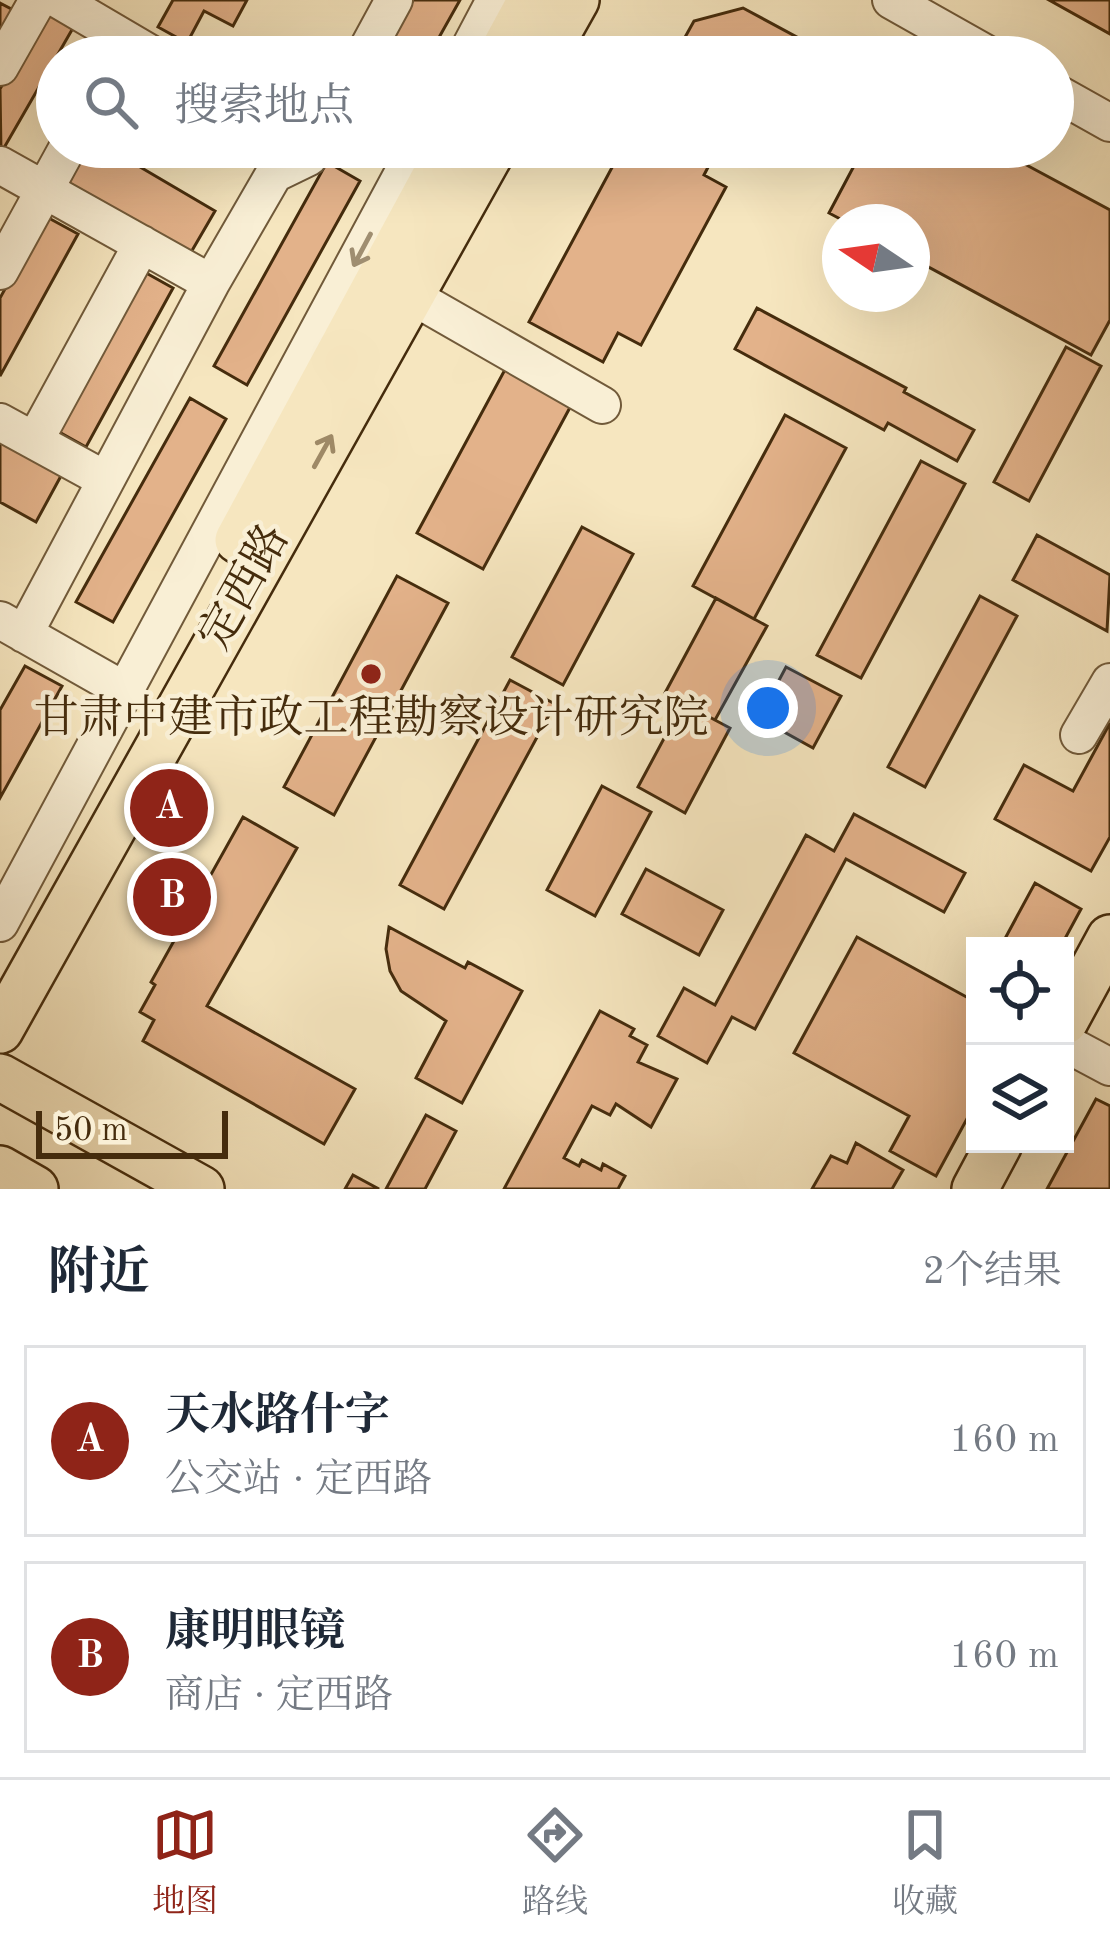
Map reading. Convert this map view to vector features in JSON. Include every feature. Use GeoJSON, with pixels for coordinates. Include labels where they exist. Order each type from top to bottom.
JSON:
{"type":"FeatureCollection","features":[{"type":"Feature","properties":{"kind":"main road"},"geometry":{"type":"LineString","coordinates":[[511,36],[531,0]]}},
{"type":"Feature","properties":{"kind":"main road"},"geometry":{"type":"LineString","coordinates":[[556,36],[576,0]]}},
{"type":"Feature","properties":{"kind":"main road","name":"定西路"},"geometry":{"type":"LineString","coordinates":[[0,978],[440,168]]}},
{"type":"Feature","properties":{"kind":"main road","name":"定西路"},"geometry":{"type":"LineString","coordinates":[[0,1030],[482,168]]}},
{"type":"Feature","properties":{"kind":"main road"},"geometry":{"type":"LineString","coordinates":[[1074,1004],[1110,938]]}},
{"type":"Feature","properties":{"kind":"main road"},"geometry":{"type":"LineString","coordinates":[[0,1077],[201,1189]]}},
{"type":"Feature","properties":{"kind":"main road"},"geometry":{"type":"LineString","coordinates":[[975,1189],[994,1153]]}},
{"type":"Feature","properties":{"kind":"main road"},"geometry":{"type":"LineString","coordinates":[[0,1169],[35,1189]]}},
{"type":"Feature","properties":{"kind":"street"},"geometry":{"type":"LineString","coordinates":[[0,67],[38,0]]}},
{"type":"Feature","properties":{"kind":"street"},"geometry":{"type":"LineString","coordinates":[[59,0],[112,36]]}},
{"type":"Feature","properties":{"kind":"street"},"geometry":{"type":"LineString","coordinates":[[374,36],[394,0]]}},
{"type":"Feature","properties":{"kind":"street"},"geometry":{"type":"LineString","coordinates":[[476,36],[496,0]]}},
{"type":"Feature","properties":{"kind":"street"},"geometry":{"type":"LineString","coordinates":[[891,0],[955,36]]}},
{"type":"Feature","properties":{"kind":"street"},"geometry":{"type":"LineString","coordinates":[[1074,103],[1110,123]]}},
{"type":"Feature","properties":{"kind":"street"},"geometry":{"type":"LineString","coordinates":[[0,165],[211,283]]}},
{"type":"Feature","properties":{"kind":"street"},"geometry":{"type":"LineString","coordinates":[[0,271],[56,168]]}},
{"type":"Feature","properties":{"kind":"street"},"geometry":{"type":"LineString","coordinates":[[127,692],[12,627],[106,479],[273,168]]}},
{"type":"Feature","properties":{"kind":"street"},"geometry":{"type":"LineString","coordinates":[[0,923],[406,168]]}},
{"type":"Feature","properties":{"kind":"street"},"geometry":{"type":"LineString","coordinates":[[35,440],[142,244]]}},
{"type":"Feature","properties":{"kind":"street"},"geometry":{"type":"LineString","coordinates":[[410,295],[602,406]]}},
{"type":"Feature","properties":{"kind":"street"},"geometry":{"type":"LineString","coordinates":[[0,422],[106,479]]}},
{"type":"Feature","properties":{"kind":"street"},"geometry":{"type":"LineString","coordinates":[[1079,735],[1110,682]]}},
{"type":"Feature","properties":{"kind":"street"},"geometry":{"type":"LineString","coordinates":[[1070,1045],[1110,1067]]}},
{"type":"Feature","properties":{"kind":"building"},"geometry":{"type":"Polygon","coordinates":[[[173,0],[247,0],[233,26],[204,11],[191,36],[174,36],[158,27],[173,0]]]}},
{"type":"Feature","properties":{"kind":"building"},"geometry":{"type":"Polygon","coordinates":[[[413,0],[460,0],[440,36],[393,36],[413,0]]]}},
{"type":"Feature","properties":{"kind":"building"},"geometry":{"type":"Polygon","coordinates":[[[1049,0],[1110,0],[1110,34],[1049,0]]]}},
{"type":"Feature","properties":{"kind":"building"},"geometry":{"type":"Polygon","coordinates":[[[0,3],[19,13],[0,39],[0,3]]]}},
{"type":"Feature","properties":{"kind":"building"},"geometry":{"type":"Polygon","coordinates":[[[743,8],[795,36],[686,36],[694,21],[743,8]]]}},
{"type":"Feature","properties":{"kind":"building"},"geometry":{"type":"Polygon","coordinates":[[[45,11],[73,28],[68,36],[36,36],[36,92],[1,153],[0,89],[45,11]]]}},
{"type":"Feature","properties":{"kind":"building"},"geometry":{"type":"Polygon","coordinates":[[[75,168],[142,168],[215,211],[190,254],[67,183],[75,168]]]}},
{"type":"Feature","properties":{"kind":"building"},"geometry":{"type":"Polygon","coordinates":[[[324,168],[337,168],[360,181],[247,385],[214,366],[324,168]]]}},
{"type":"Feature","properties":{"kind":"building"},"geometry":{"type":"Polygon","coordinates":[[[612,168],[708,168],[704,175],[726,187],[641,345],[618,333],[603,362],[529,322],[612,168]]]}},
{"type":"Feature","properties":{"kind":"building"},"geometry":{"type":"Polygon","coordinates":[[[853,168],[1032,168],[1110,210],[1110,320],[1091,355],[930,268],[930,204],[834,204],[853,168]]]}},
{"type":"Feature","properties":{"kind":"building"},"geometry":{"type":"Polygon","coordinates":[[[45,216],[78,234],[0,376],[0,298],[45,216]]]}},
{"type":"Feature","properties":{"kind":"building"},"geometry":{"type":"Polygon","coordinates":[[[139,269],[173,288],[86,447],[52,428],[139,269]]]}},
{"type":"Feature","properties":{"kind":"building"},"geometry":{"type":"Polygon","coordinates":[[[757,308],[974,430],[957,461],[888,423],[884,430],[735,349],[757,308]]]}},
{"type":"Feature","properties":{"kind":"building"},"geometry":{"type":"Polygon","coordinates":[[[1066,347],[1101,366],[1029,501],[994,482],[1066,347]]]}},
{"type":"Feature","properties":{"kind":"building"},"geometry":{"type":"Polygon","coordinates":[[[508,364],[574,400],[483,569],[417,533],[508,364]]]}},
{"type":"Feature","properties":{"kind":"building"},"geometry":{"type":"Polygon","coordinates":[[[190,398],[226,419],[113,622],[76,602],[190,398]]]}},
{"type":"Feature","properties":{"kind":"building"},"geometry":{"type":"Polygon","coordinates":[[[785,415],[846,448],[754,619],[693,586],[785,415]]]}},
{"type":"Feature","properties":{"kind":"building"},"geometry":{"type":"Polygon","coordinates":[[[0,439],[62,474],[36,522],[0,502],[0,439]]]}},
{"type":"Feature","properties":{"kind":"building"},"geometry":{"type":"Polygon","coordinates":[[[921,461],[965,484],[861,678],[817,655],[921,461]]]}},
{"type":"Feature","properties":{"kind":"building"},"geometry":{"type":"Polygon","coordinates":[[[582,527],[633,554],[563,685],[512,657],[582,527]]]}},
{"type":"Feature","properties":{"kind":"building"},"geometry":{"type":"Polygon","coordinates":[[[1037,535],[1110,575],[1107,631],[1013,580],[1037,535]]]}},
{"type":"Feature","properties":{"kind":"building"},"geometry":{"type":"Polygon","coordinates":[[[397,576],[448,603],[334,815],[284,787],[397,576]]]}},
{"type":"Feature","properties":{"kind":"building"},"geometry":{"type":"Polygon","coordinates":[[[980,596],[1017,616],[925,787],[888,767],[980,596]]]}},
{"type":"Feature","properties":{"kind":"building"},"geometry":{"type":"Polygon","coordinates":[[[716,598],[767,626],[715,720],[665,693],[716,598]]]}},
{"type":"Feature","properties":{"kind":"building"},"geometry":{"type":"Polygon","coordinates":[[[25,666],[62,686],[0,798],[0,710],[25,666]]]}},
{"type":"Feature","properties":{"kind":"building"},"geometry":{"type":"Polygon","coordinates":[[[786,667],[841,696],[813,748],[759,718],[786,667]]]}},
{"type":"Feature","properties":{"kind":"building"},"geometry":{"type":"Polygon","coordinates":[[[510,680],[555,704],[444,909],[400,885],[510,680]]]}},
{"type":"Feature","properties":{"kind":"building"},"geometry":{"type":"Polygon","coordinates":[[[683,703],[730,728],[685,813],[638,787],[683,703]]]}},
{"type":"Feature","properties":{"kind":"building"},"geometry":{"type":"Polygon","coordinates":[[[1110,723],[1110,837],[1091,871],[995,819],[1024,765],[1073,791],[1110,723]]]}},
{"type":"Feature","properties":{"kind":"building"},"geometry":{"type":"Polygon","coordinates":[[[602,786],[651,812],[595,916],[547,890],[602,786]]]}},
{"type":"Feature","properties":{"kind":"building"},"geometry":{"type":"Polygon","coordinates":[[[854,814],[965,873],[944,912],[846,859],[755,1029],[732,1017],[707,1063],[658,1036],[684,988],[715,1005],[806,835],[834,851],[854,814]]]}},
{"type":"Feature","properties":{"kind":"building"},"geometry":{"type":"Polygon","coordinates":[[[243,817],[297,848],[207,1006],[355,1089],[324,1144],[143,1041],[154,1020],[140,1012],[155,985],[151,982],[243,817]]]}},
{"type":"Feature","properties":{"kind":"building"},"geometry":{"type":"Polygon","coordinates":[[[646,869],[723,910],[699,955],[622,914],[646,869]]]}},
{"type":"Feature","properties":{"kind":"building"},"geometry":{"type":"Polygon","coordinates":[[[1035,883],[1081,909],[1066,937],[1006,937],[1035,883]]]}},
{"type":"Feature","properties":{"kind":"building"},"geometry":{"type":"Polygon","coordinates":[[[389,927],[465,968],[468,962],[522,991],[462,1103],[416,1078],[446,1021],[401,991],[390,971],[389,927]]]}},
{"type":"Feature","properties":{"kind":"building"},"geometry":{"type":"Polygon","coordinates":[[[857,937],[966,997],[966,1121],[936,1176],[890,1151],[909,1116],[794,1053],[857,937]]]}},
{"type":"Feature","properties":{"kind":"building"},"geometry":{"type":"Polygon","coordinates":[[[600,1011],[634,1029],[630,1036],[647,1045],[638,1062],[677,1079],[651,1127],[616,1104],[610,1115],[592,1106],[564,1158],[579,1166],[582,1160],[601,1170],[603,1164],[625,1176],[618,1189],[504,1189],[600,1011]]]}},
{"type":"Feature","properties":{"kind":"building"},"geometry":{"type":"Polygon","coordinates":[[[1096,1099],[1110,1106],[1110,1189],[1047,1189],[1067,1153],[1074,1153],[1074,1139],[1096,1099]]]}},
{"type":"Feature","properties":{"kind":"building"},"geometry":{"type":"Polygon","coordinates":[[[426,1115],[456,1131],[425,1189],[386,1189],[426,1115]]]}},
{"type":"Feature","properties":{"kind":"building"},"geometry":{"type":"Polygon","coordinates":[[[856,1143],[903,1170],[892,1189],[812,1189],[831,1156],[847,1163],[856,1143]]]}},
{"type":"Feature","properties":{"kind":"building"},"geometry":{"type":"Polygon","coordinates":[[[353,1175],[379,1189],[345,1189],[353,1175]]]}},
{"type":"Feature","properties":{"kind":"place","name":"甘肃中建市政工程勘察设计研究院"},"geometry":{"type":"Point","coordinates":[371,674]}},
{"type":"Feature","properties":{"kind":"place","name":"天水路什字"},"geometry":{"type":"Point","coordinates":[169,808]}},
{"type":"Feature","properties":{"kind":"place","name":"康明眼镜"},"geometry":{"type":"Point","coordinates":[172,897]}}]}
